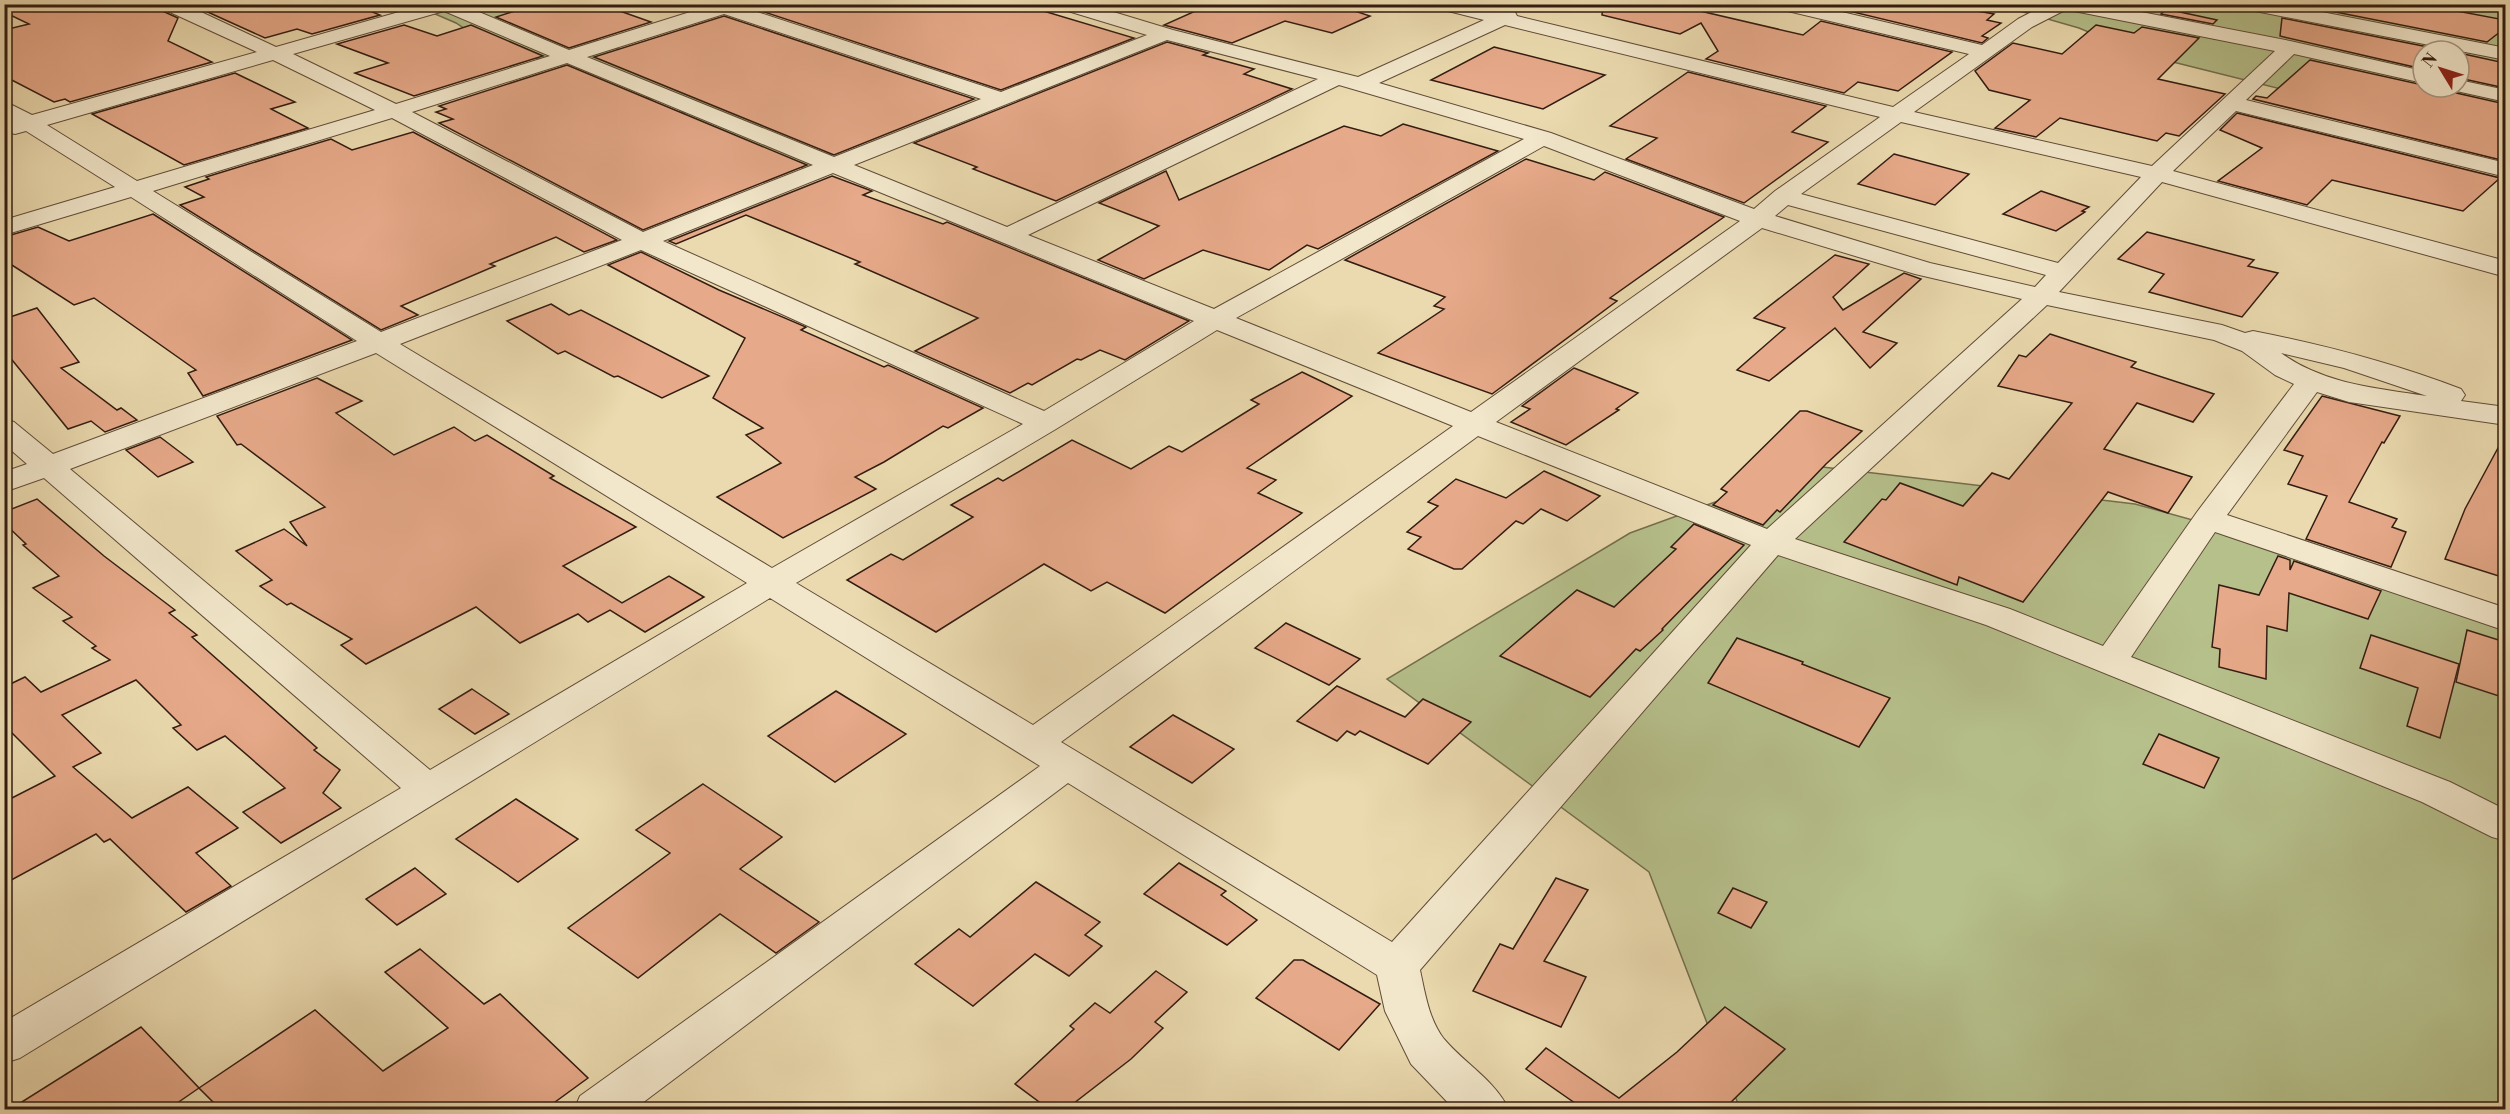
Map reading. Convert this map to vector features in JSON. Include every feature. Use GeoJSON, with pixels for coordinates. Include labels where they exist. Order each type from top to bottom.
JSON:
{"type":"FeatureCollection","features":[{"type":"Feature","properties":{"kind":"street"},"geometry":{"type":"LineString","coordinates":[[168,4],[394,111],[644,242],[1046,423]]}},
{"type":"Feature","properties":{"kind":"street"},"geometry":{"type":"LineString","coordinates":[[1065,4],[1166,34],[1348,81],[1543,138],[1758,219],[1924,269],[2041,296],[2292,347],[2412,380],[2502,415]]}},
{"type":"Feature","properties":{"kind":"street"},"geometry":{"type":"LineString","coordinates":[[1443,4],[1500,20],[2157,174],[2505,269]]}},
{"type":"Feature","properties":{"kind":"street"},"geometry":{"type":"LineString","coordinates":[[1007,236],[1348,81],[1500,20],[1532,4]]}},
{"type":"Feature","properties":{"kind":"street"},"geometry":{"type":"LineString","coordinates":[[1782,4],[1987,52]]}},
{"type":"Feature","properties":{"kind":"street"},"geometry":{"type":"LineString","coordinates":[[597,1110],[1474,424],[1758,219],[1783,196],[2025,23],[2062,4]]}},
{"type":"Feature","properties":{"kind":"street"},"geometry":{"type":"LineString","coordinates":[[2069,4],[2290,47],[2411,74]]}},
{"type":"Feature","properties":{"kind":"street"},"geometry":{"type":"LineString","coordinates":[[2250,4],[2505,54]]}},
{"type":"Feature","properties":{"kind":"street"},"geometry":{"type":"LineString","coordinates":[[4,130],[447,5],[831,165],[1474,424],[1772,542],[1998,617],[2436,792],[2505,827]]}},
{"type":"Feature","properties":{"kind":"street"},"geometry":{"type":"LineString","coordinates":[[4,228],[394,111],[724,6],[1001,99]]}},
{"type":"Feature","properties":{"kind":"street"},"geometry":{"type":"LineString","coordinates":[[4,483],[644,242],[831,165],[1166,34]]}},
{"type":"Feature","properties":{"kind":"street"},"geometry":{"type":"LineString","coordinates":[[1397,966],[1772,542],[2041,296],[2157,174],[2290,47]]}},
{"type":"Feature","properties":{"kind":"street"},"geometry":{"type":"LineString","coordinates":[[2471,89],[2505,96]]}},
{"type":"Feature","properties":{"kind":"street"},"geometry":{"type":"LineString","coordinates":[[2231,103],[2505,170]]}},
{"type":"Feature","properties":{"kind":"street"},"geometry":{"type":"LineString","coordinates":[[4,107],[379,343],[1397,966],[1407,1011],[1427,1051],[1486,1110]]}},
{"type":"Feature","properties":{"kind":"street"},"geometry":{"type":"LineString","coordinates":[[4,1045],[771,583],[1046,423],[1214,320],[1543,138]]}},
{"type":"Feature","properties":{"kind":"street"},"geometry":{"type":"LineString","coordinates":[[1783,196],[2063,272]]}},
{"type":"Feature","properties":{"kind":"street"},"geometry":{"type":"LineString","coordinates":[[2222,333],[2252,345],[2285,369],[2311,381],[2349,393],[2502,415]]}},
{"type":"Feature","properties":{"kind":"street"},"geometry":{"type":"LineString","coordinates":[[2110,662],[2208,519],[2311,381]]}},
{"type":"Feature","properties":{"kind":"street"},"geometry":{"type":"LineString","coordinates":[[4,428],[428,790]]}},
{"type":"Feature","properties":{"kind":"street"},"geometry":{"type":"LineString","coordinates":[[2208,519],[2505,620]]}},
{"type":"Feature","properties":{"kind":"green space"},"geometry":{"type":"Polygon","coordinates":[[[432,5],[499,5],[608,44],[831,154],[822,169],[806,170],[786,159],[699,125],[676,107],[663,101],[611,91],[546,59],[507,57],[456,23],[435,14],[432,5]]]}},
{"type":"Feature","properties":{"kind":"green space"},"geometry":{"type":"Polygon","coordinates":[[[1999,5],[2505,5],[2505,145],[2141,54],[2079,28],[1999,5]]]}},
{"type":"Feature","properties":{"kind":"green space"},"geometry":{"type":"Polygon","coordinates":[[[1814,466],[2135,504],[2505,607],[2505,1109],[1740,1109],[1649,872],[1387,679],[1630,533],[1814,466]]]}},
{"type":"Feature","properties":{"kind":"building"},"geometry":{"type":"Polygon","coordinates":[[[4,4],[157,4],[160,10],[178,18],[168,41],[212,62],[70,102],[65,99],[54,102],[4,76],[4,30],[29,24],[4,12],[4,4]]]}},
{"type":"Feature","properties":{"kind":"building"},"geometry":{"type":"Polygon","coordinates":[[[190,4],[353,4],[380,15],[312,34],[297,29],[265,38],[190,4]]]}},
{"type":"Feature","properties":{"kind":"building"},"geometry":{"type":"Polygon","coordinates":[[[536,4],[600,4],[651,22],[569,48],[496,17],[536,4]]]}},
{"type":"Feature","properties":{"kind":"building"},"geometry":{"type":"Polygon","coordinates":[[[756,4],[1020,4],[1134,38],[1001,90],[749,7],[756,4]]]}},
{"type":"Feature","properties":{"kind":"building"},"geometry":{"type":"Polygon","coordinates":[[[1211,4],[1334,4],[1370,16],[1332,33],[1285,21],[1232,43],[1164,25],[1211,4]]]}},
{"type":"Feature","properties":{"kind":"building"},"geometry":{"type":"Polygon","coordinates":[[[1603,4],[1670,4],[1803,35],[1821,21],[1952,52],[1898,91],[1858,82],[1844,93],[1706,59],[1718,51],[1701,23],[1680,34],[1602,15],[1603,4]]]}},
{"type":"Feature","properties":{"kind":"building"},"geometry":{"type":"Polygon","coordinates":[[[1828,4],[1939,4],[1994,14],[1987,20],[2001,23],[1982,36],[1988,38],[1982,43],[1828,6],[1828,4]]]}},
{"type":"Feature","properties":{"kind":"building"},"geometry":{"type":"Polygon","coordinates":[[[2295,4],[2420,4],[2505,20],[2505,28],[2487,42],[2295,4]]]}},
{"type":"Feature","properties":{"kind":"building"},"geometry":{"type":"Polygon","coordinates":[[[2166,9],[2217,20],[2213,24],[2161,14],[2166,9]]]}},
{"type":"Feature","properties":{"kind":"building"},"geometry":{"type":"Polygon","coordinates":[[[724,16],[974,99],[834,155],[594,57],[724,16]]]}},
{"type":"Feature","properties":{"kind":"building"},"geometry":{"type":"Polygon","coordinates":[[[2282,18],[2411,44],[2411,66],[2280,36],[2282,18]]]}},
{"type":"Feature","properties":{"kind":"building"},"geometry":{"type":"Polygon","coordinates":[[[404,25],[437,36],[471,25],[543,56],[414,96],[355,73],[388,63],[337,44],[404,25]]]}},
{"type":"Feature","properties":{"kind":"building"},"geometry":{"type":"Polygon","coordinates":[[[2096,25],[2134,33],[2142,27],[2199,38],[2158,79],[2225,94],[2179,136],[2166,133],[2157,141],[2060,118],[2036,137],[1995,128],[2030,100],[1989,90],[1975,71],[2013,43],[2062,54],[2096,25]]]}},
{"type":"Feature","properties":{"kind":"building"},"geometry":{"type":"Polygon","coordinates":[[[1167,42],[1254,69],[1244,74],[1292,89],[1056,201],[914,143],[1167,42]]]}},
{"type":"Feature","properties":{"kind":"building"},"geometry":{"type":"Polygon","coordinates":[[[1494,47],[1605,75],[1543,109],[1431,80],[1494,47]]]}},
{"type":"Feature","properties":{"kind":"building"},"geometry":{"type":"Polygon","coordinates":[[[2471,56],[2505,63],[2505,88],[2471,81],[2471,56]]]}},
{"type":"Feature","properties":{"kind":"building"},"geometry":{"type":"Polygon","coordinates":[[[2310,60],[2411,82],[2411,99],[2471,99],[2471,96],[2505,104],[2505,161],[2253,99],[2256,96],[2267,98],[2310,60]]]}},
{"type":"Feature","properties":{"kind":"building"},"geometry":{"type":"Polygon","coordinates":[[[567,65],[807,165],[643,230],[439,123],[453,119],[436,112],[446,109],[439,106],[567,65]]]}},
{"type":"Feature","properties":{"kind":"building"},"geometry":{"type":"Polygon","coordinates":[[[1688,72],[1826,106],[1792,132],[1828,142],[1744,203],[1626,159],[1657,138],[1610,126],[1688,72]]]}},
{"type":"Feature","properties":{"kind":"building"},"geometry":{"type":"Polygon","coordinates":[[[235,73],[295,102],[271,109],[308,128],[184,165],[92,114],[235,73]]]}},
{"type":"Feature","properties":{"kind":"building"},"geometry":{"type":"Polygon","coordinates":[[[2237,113],[2500,178],[2463,211],[2332,180],[2307,205],[2218,181],[2262,148],[2220,130],[2237,113]]]}},
{"type":"Feature","properties":{"kind":"building"},"geometry":{"type":"Polygon","coordinates":[[[1403,124],[1498,151],[1318,249],[1307,245],[1269,270],[1203,250],[1144,279],[1098,260],[1159,226],[1099,203],[1166,171],[1179,200],[1344,126],[1381,136],[1403,124]]]}},
{"type":"Feature","properties":{"kind":"building"},"geometry":{"type":"Polygon","coordinates":[[[413,132],[617,240],[584,252],[556,237],[490,264],[495,266],[401,306],[418,315],[381,330],[180,205],[204,197],[185,187],[209,179],[206,177],[331,139],[352,150],[413,132]]]}},
{"type":"Feature","properties":{"kind":"building"},"geometry":{"type":"Polygon","coordinates":[[[1894,154],[1969,174],[1935,205],[1858,184],[1894,154]]]}},
{"type":"Feature","properties":{"kind":"building"},"geometry":{"type":"Polygon","coordinates":[[[1526,159],[1594,180],[1605,172],[1724,217],[1610,298],[1617,301],[1492,394],[1378,353],[1444,309],[1434,306],[1445,297],[1345,260],[1526,159]]]}},
{"type":"Feature","properties":{"kind":"building"},"geometry":{"type":"Polygon","coordinates":[[[832,176],[872,191],[863,195],[943,224],[947,222],[1189,321],[1125,360],[1100,350],[1081,360],[1077,359],[1032,385],[1028,383],[1010,393],[915,351],[978,318],[855,264],[860,262],[746,215],[676,244],[669,241],[832,176]]]}},
{"type":"Feature","properties":{"kind":"building"},"geometry":{"type":"Polygon","coordinates":[[[2041,191],[2089,207],[2056,231],[2003,214],[2041,191]]]}},
{"type":"Feature","properties":{"kind":"building"},"geometry":{"type":"Polygon","coordinates":[[[153,214],[352,340],[203,396],[188,373],[196,370],[94,298],[74,305],[4,260],[4,237],[38,227],[69,241],[153,214]]]}},
{"type":"Feature","properties":{"kind":"building"},"geometry":{"type":"Polygon","coordinates":[[[2147,232],[2254,260],[2248,266],[2278,273],[2242,317],[2149,292],[2164,274],[2118,259],[2147,232]]]}},
{"type":"Feature","properties":{"kind":"building"},"geometry":{"type":"Polygon","coordinates":[[[641,252],[719,290],[806,327],[801,330],[884,367],[888,365],[983,408],[948,428],[943,426],[855,477],[876,489],[783,538],[717,497],[781,463],[746,435],[763,428],[713,398],[745,338],[608,265],[641,252]]]}},
{"type":"Feature","properties":{"kind":"building"},"geometry":{"type":"Polygon","coordinates":[[[1835,255],[1869,264],[1833,297],[1843,310],[1904,273],[1921,279],[1863,332],[1897,343],[1870,368],[1835,328],[1769,381],[1737,370],[1785,328],[1754,318],[1835,255]]]}},
{"type":"Feature","properties":{"kind":"building"},"geometry":{"type":"Polygon","coordinates":[[[551,304],[569,315],[581,310],[709,376],[662,398],[618,376],[614,377],[565,351],[558,354],[507,321],[551,304]]]}},
{"type":"Feature","properties":{"kind":"building"},"geometry":{"type":"Polygon","coordinates":[[[37,308],[79,362],[61,368],[117,410],[121,408],[137,420],[105,432],[91,421],[68,429],[4,350],[4,319],[37,308]]]}},
{"type":"Feature","properties":{"kind":"building"},"geometry":{"type":"Polygon","coordinates":[[[2050,334],[2136,362],[2131,367],[2214,394],[2193,422],[2137,403],[2104,449],[2192,477],[2168,513],[2108,492],[2023,602],[1959,577],[1957,585],[1844,542],[1882,499],[1886,500],[1900,483],[1963,506],[1992,473],[2009,479],[2072,403],[1998,386],[2019,355],[2026,357],[2050,334]]]}},
{"type":"Feature","properties":{"kind":"building"},"geometry":{"type":"Polygon","coordinates":[[[1574,368],[1638,393],[1616,409],[1619,410],[1566,445],[1511,422],[1530,409],[1522,406],[1574,368]]]}},
{"type":"Feature","properties":{"kind":"building"},"geometry":{"type":"Polygon","coordinates":[[[1302,372],[1352,396],[1247,468],[1276,480],[1258,493],[1302,513],[1165,613],[1107,582],[1091,591],[1044,564],[936,632],[847,580],[891,554],[903,560],[973,517],[951,505],[998,478],[1003,481],[1072,440],[1131,469],[1169,446],[1182,452],[1259,404],[1251,400],[1302,372]]]}},
{"type":"Feature","properties":{"kind":"building"},"geometry":{"type":"Polygon","coordinates":[[[317,378],[362,401],[336,413],[394,455],[454,427],[475,441],[487,435],[554,476],[550,478],[636,527],[563,566],[622,603],[669,576],[704,597],[645,632],[610,610],[588,622],[578,614],[520,643],[476,607],[366,664],[341,645],[352,639],[291,603],[287,605],[260,586],[272,580],[236,551],[284,529],[307,546],[290,522],[325,507],[241,444],[237,445],[217,416],[317,378]]]}},
{"type":"Feature","properties":{"kind":"building"},"geometry":{"type":"Polygon","coordinates":[[[2322,396],[2400,416],[2384,443],[2382,442],[2349,502],[2397,519],[2392,527],[2406,532],[2391,567],[2306,539],[2327,496],[2288,484],[2303,456],[2284,450],[2322,396]]]}},
{"type":"Feature","properties":{"kind":"building"},"geometry":{"type":"Polygon","coordinates":[[[1800,411],[1807,411],[1862,431],[1826,464],[1780,512],[1777,510],[1763,525],[1713,505],[1727,492],[1721,489],[1800,411]]]}},
{"type":"Feature","properties":{"kind":"building"},"geometry":{"type":"Polygon","coordinates":[[[2505,435],[2505,578],[2445,559],[2465,509],[2505,435]]]}},
{"type":"Feature","properties":{"kind":"building"},"geometry":{"type":"Polygon","coordinates":[[[160,437],[193,462],[158,477],[126,450],[160,437]]]}},
{"type":"Feature","properties":{"kind":"building"},"geometry":{"type":"Polygon","coordinates":[[[1544,471],[1600,496],[1567,521],[1541,509],[1523,524],[1516,521],[1462,569],[1454,569],[1408,549],[1421,537],[1407,532],[1438,506],[1428,502],[1456,479],[1506,498],[1544,471]]]}},
{"type":"Feature","properties":{"kind":"building"},"geometry":{"type":"Polygon","coordinates":[[[37,499],[104,556],[175,610],[169,613],[197,635],[192,637],[317,748],[314,750],[340,770],[323,793],[341,808],[281,843],[243,812],[285,788],[225,736],[197,750],[173,728],[181,725],[136,680],[62,715],[101,753],[73,767],[132,818],[188,787],[238,828],[196,853],[231,886],[186,912],[110,839],[104,842],[96,834],[4,884],[4,802],[55,776],[4,725],[4,687],[25,677],[41,692],[110,660],[92,648],[96,646],[63,621],[72,617],[33,588],[59,576],[23,545],[26,544],[4,523],[4,512],[37,499]]]}},
{"type":"Feature","properties":{"kind":"building"},"geometry":{"type":"Polygon","coordinates":[[[1694,524],[1744,545],[1663,630],[1640,651],[1636,649],[1590,697],[1500,656],[1577,590],[1614,607],[1676,549],[1671,547],[1694,524]]]}},
{"type":"Feature","properties":{"kind":"building"},"geometry":{"type":"Polygon","coordinates":[[[2278,556],[2290,560],[2290,570],[2294,561],[2381,591],[2368,619],[2289,593],[2287,631],[2267,626],[2266,679],[2219,667],[2220,649],[2212,647],[2219,585],[2259,595],[2278,556]]]}},
{"type":"Feature","properties":{"kind":"building"},"geometry":{"type":"Polygon","coordinates":[[[1286,623],[1360,659],[1329,685],[1255,648],[1286,623]]]}},
{"type":"Feature","properties":{"kind":"building"},"geometry":{"type":"Polygon","coordinates":[[[2467,630],[2505,642],[2505,698],[2456,682],[2467,630]]]}},
{"type":"Feature","properties":{"kind":"building"},"geometry":{"type":"Polygon","coordinates":[[[2371,635],[2459,664],[2440,738],[2407,726],[2418,688],[2360,668],[2371,635]]]}},
{"type":"Feature","properties":{"kind":"building"},"geometry":{"type":"Polygon","coordinates":[[[1737,638],[1890,698],[1859,747],[1708,683],[1737,638]]]}},
{"type":"Feature","properties":{"kind":"building"},"geometry":{"type":"Polygon","coordinates":[[[1337,686],[1405,717],[1423,699],[1471,722],[1428,764],[1360,731],[1355,735],[1347,731],[1337,741],[1297,721],[1337,686]]]}},
{"type":"Feature","properties":{"kind":"building"},"geometry":{"type":"Polygon","coordinates":[[[472,689],[509,714],[475,734],[439,709],[472,689]]]}},
{"type":"Feature","properties":{"kind":"building"},"geometry":{"type":"Polygon","coordinates":[[[836,691],[906,734],[835,782],[768,736],[836,691]]]}},
{"type":"Feature","properties":{"kind":"building"},"geometry":{"type":"Polygon","coordinates":[[[1173,715],[1234,749],[1192,783],[1130,747],[1173,715]]]}},
{"type":"Feature","properties":{"kind":"building"},"geometry":{"type":"Polygon","coordinates":[[[2159,734],[2219,758],[2204,788],[2143,764],[2159,734]]]}},
{"type":"Feature","properties":{"kind":"building"},"geometry":{"type":"Polygon","coordinates":[[[703,784],[782,837],[740,869],[819,922],[776,953],[720,914],[638,978],[568,928],[670,853],[636,830],[703,784]]]}},
{"type":"Feature","properties":{"kind":"building"},"geometry":{"type":"Polygon","coordinates":[[[516,799],[578,839],[518,882],[456,839],[516,799]]]}},
{"type":"Feature","properties":{"kind":"building"},"geometry":{"type":"Polygon","coordinates":[[[1179,863],[1226,891],[1221,895],[1257,920],[1227,945],[1144,894],[1179,863]]]}},
{"type":"Feature","properties":{"kind":"building"},"geometry":{"type":"Polygon","coordinates":[[[415,868],[446,894],[397,925],[366,899],[415,868]]]}},
{"type":"Feature","properties":{"kind":"building"},"geometry":{"type":"Polygon","coordinates":[[[1556,878],[1588,890],[1544,961],[1586,977],[1561,1027],[1473,991],[1500,944],[1513,949],[1556,878]]]}},
{"type":"Feature","properties":{"kind":"building"},"geometry":{"type":"Polygon","coordinates":[[[1036,882],[1100,922],[1085,935],[1102,946],[1069,976],[1035,954],[973,1006],[915,964],[959,929],[970,937],[1036,882]]]}},
{"type":"Feature","properties":{"kind":"building"},"geometry":{"type":"Polygon","coordinates":[[[1733,888],[1767,902],[1751,928],[1718,913],[1733,888]]]}},
{"type":"Feature","properties":{"kind":"building"},"geometry":{"type":"Polygon","coordinates":[[[420,949],[484,1004],[500,994],[588,1078],[544,1110],[221,1110],[199,1088],[315,1010],[383,1071],[448,1028],[385,972],[420,949]]]}},
{"type":"Feature","properties":{"kind":"building"},"geometry":{"type":"Polygon","coordinates":[[[1294,960],[1303,960],[1380,1004],[1339,1050],[1256,998],[1294,960]]]}},
{"type":"Feature","properties":{"kind":"building"},"geometry":{"type":"Polygon","coordinates":[[[1156,971],[1187,992],[1155,1022],[1163,1028],[1131,1059],[1065,1110],[1050,1110],[1015,1084],[1074,1029],[1070,1026],[1095,1003],[1110,1013],[1156,971]]]}},
{"type":"Feature","properties":{"kind":"building"},"geometry":{"type":"Polygon","coordinates":[[[1725,1007],[1785,1049],[1723,1110],[1585,1110],[1526,1069],[1546,1048],[1619,1098],[1677,1052],[1725,1007]]]}},
{"type":"Feature","properties":{"kind":"building"},"geometry":{"type":"Polygon","coordinates":[[[141,1027],[199,1088],[167,1110],[9,1110],[141,1027]]]}}]}
